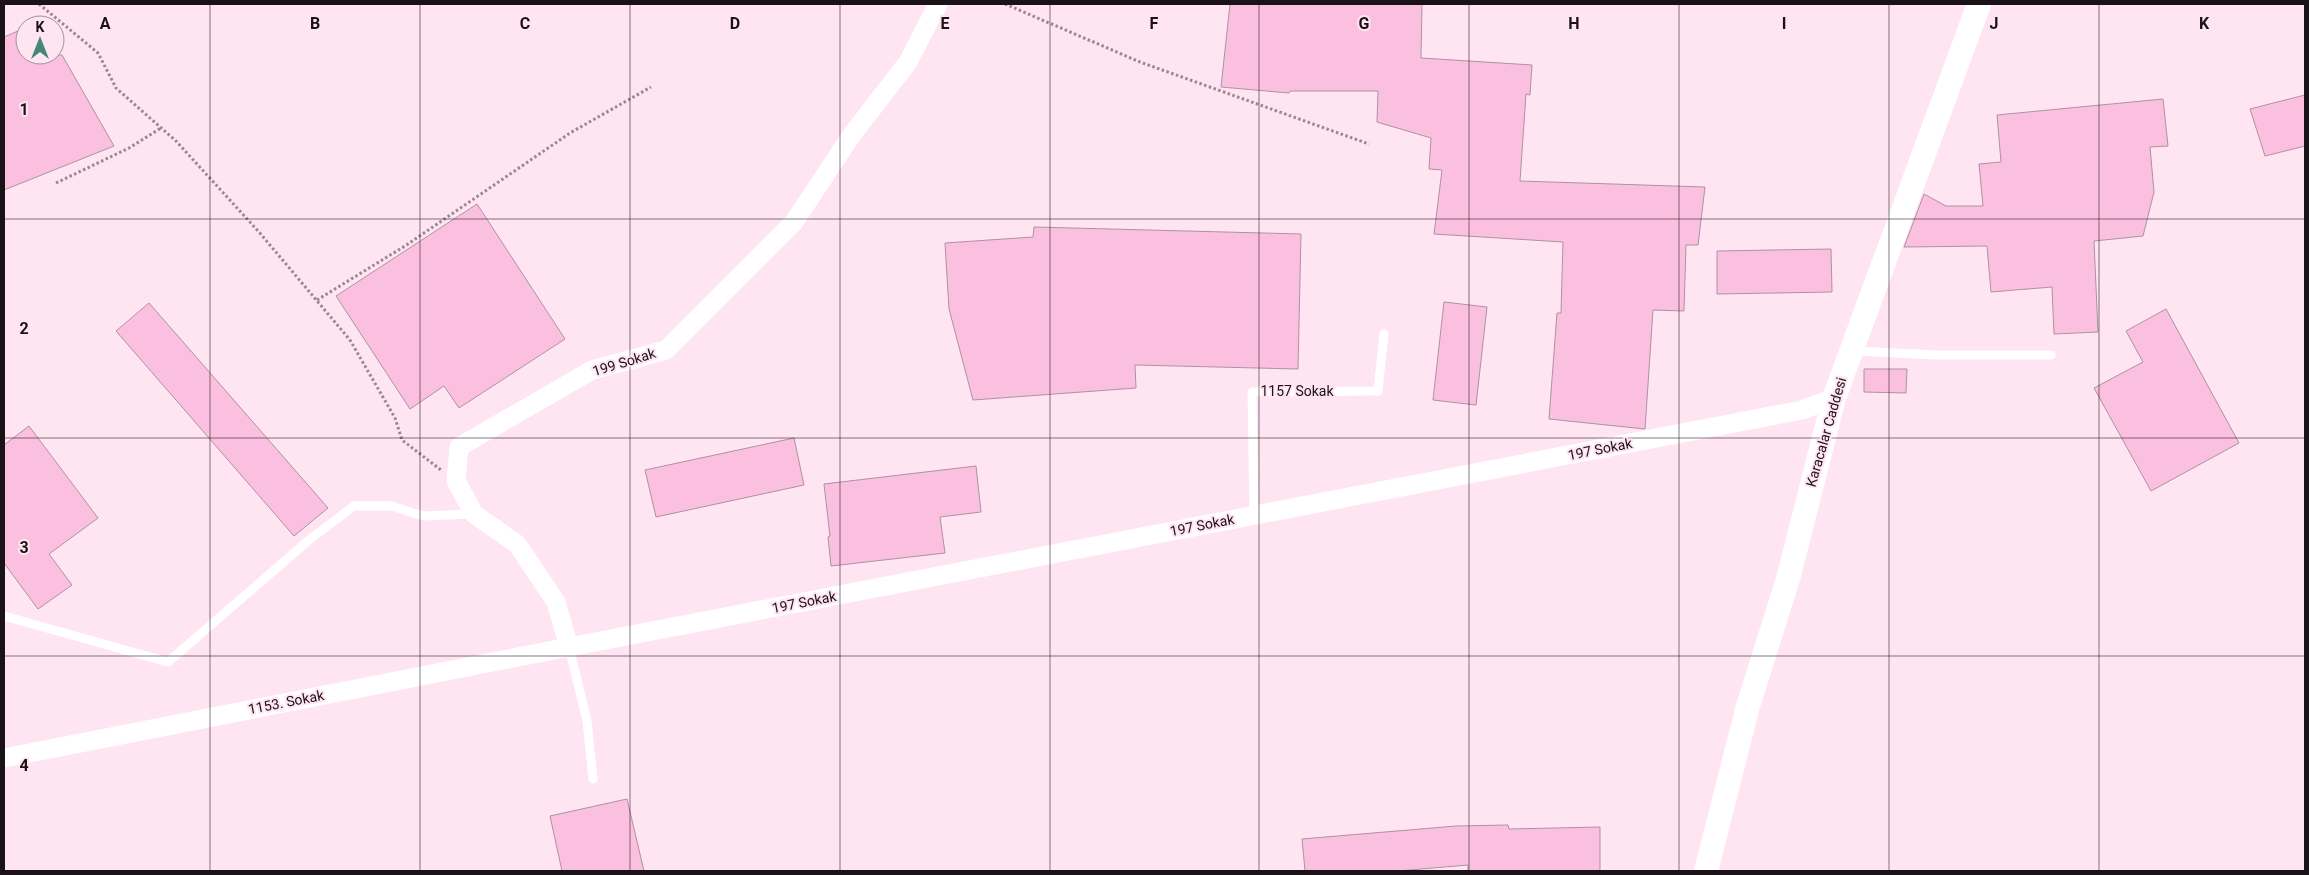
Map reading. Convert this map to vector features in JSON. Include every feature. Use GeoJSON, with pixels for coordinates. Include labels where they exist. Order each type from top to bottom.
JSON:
{"type":"FeatureCollection","features":[{"type":"Feature","properties":{"kind":"street","name":"199 Sokak"},"geometry":{"type":"LineString","coordinates":[[456,481],[459,447],[592,370],[666,350],[794,222],[851,136],[908,62],[938,4]]}},
{"type":"Feature","properties":{"kind":"street","name":"Karacalar Caddesi"},"geometry":{"type":"LineString","coordinates":[[1706,871],[1748,706],[1788,579],[1834,398],[1978,4]]}},
{"type":"Feature","properties":{"kind":"street","name":"197 Sokak"},"geometry":{"type":"LineString","coordinates":[[569,647],[1802,410],[1834,398]]}},
{"type":"Feature","properties":{"kind":"street"},"geometry":{"type":"LineString","coordinates":[[456,481],[474,514],[517,544],[556,602],[569,647]]}},
{"type":"Feature","properties":{"kind":"street","name":"1153. Sokak"},"geometry":{"type":"LineString","coordinates":[[4,758],[569,647]]}},
{"type":"Feature","properties":{"kind":"lane","name":"1157 Sokak"},"geometry":{"type":"LineString","coordinates":[[1254,515],[1252,392],[1378,391],[1384,334]]}},
{"type":"Feature","properties":{"kind":"lane"},"geometry":{"type":"LineString","coordinates":[[1851,351],[1936,355],[2051,355]]}},
{"type":"Feature","properties":{"kind":"lane"},"geometry":{"type":"LineString","coordinates":[[4,616],[168,662],[309,540],[354,506],[392,506],[423,516],[474,514]]}},
{"type":"Feature","properties":{"kind":"lane"},"geometry":{"type":"LineString","coordinates":[[569,647],[587,721],[593,779]]}},
{"type":"Feature","properties":{"kind":"path"},"geometry":{"type":"LineString","coordinates":[[39,4],[98,53],[116,88],[176,141],[259,232],[350,340],[395,418],[402,440],[456,481]]}},
{"type":"Feature","properties":{"kind":"path"},"geometry":{"type":"LineString","coordinates":[[1005,4],[1140,62],[1369,144]]}},
{"type":"Feature","properties":{"kind":"path"},"geometry":{"type":"LineString","coordinates":[[317,300],[405,246],[570,132],[651,87]]}},
{"type":"Feature","properties":{"kind":"path"},"geometry":{"type":"LineString","coordinates":[[56,183],[129,148],[161,128]]}},
{"type":"Feature","properties":{"kind":"building"},"geometry":{"type":"Polygon","coordinates":[[[1230,4],[1422,4],[1421,58],[1532,65],[1530,95],[1526,94],[1520,181],[1705,187],[1698,245],[1686,245],[1684,311],[1653,310],[1645,429],[1549,419],[1557,313],[1561,313],[1563,242],[1434,234],[1442,170],[1429,169],[1431,138],[1377,122],[1378,91],[1290,91],[1289,93],[1221,87],[1230,4]]]}},
{"type":"Feature","properties":{"kind":"building"},"geometry":{"type":"Polygon","coordinates":[[[15,32],[15,65],[65,65],[65,60],[114,146],[4,190],[4,37],[15,32]]]}},
{"type":"Feature","properties":{"kind":"building"},"geometry":{"type":"Polygon","coordinates":[[[2305,95],[2305,146],[2265,156],[2250,109],[2305,95]]]}},
{"type":"Feature","properties":{"kind":"building"},"geometry":{"type":"Polygon","coordinates":[[[2163,99],[2168,146],[2150,147],[2154,192],[2143,236],[2094,241],[2098,332],[2054,334],[2052,287],[1991,292],[1987,246],[1904,247],[1924,194],[1946,206],[1983,206],[1979,164],[2001,162],[1997,115],[2163,99]]]}},
{"type":"Feature","properties":{"kind":"building"},"geometry":{"type":"Polygon","coordinates":[[[477,204],[565,339],[459,408],[444,386],[410,409],[336,296],[477,204]]]}},
{"type":"Feature","properties":{"kind":"building"},"geometry":{"type":"Polygon","coordinates":[[[1034,227],[1301,234],[1298,369],[1135,365],[1136,388],[973,400],[949,309],[945,243],[1033,237],[1034,227]]]}},
{"type":"Feature","properties":{"kind":"building"},"geometry":{"type":"Polygon","coordinates":[[[1831,249],[1832,292],[1717,294],[1717,251],[1831,249]]]}},
{"type":"Feature","properties":{"kind":"building"},"geometry":{"type":"Polygon","coordinates":[[[1444,302],[1487,307],[1476,405],[1433,400],[1444,302]]]}},
{"type":"Feature","properties":{"kind":"building"},"geometry":{"type":"Polygon","coordinates":[[[149,303],[328,508],[294,536],[116,331],[149,303]]]}},
{"type":"Feature","properties":{"kind":"building"},"geometry":{"type":"Polygon","coordinates":[[[2166,309],[2239,443],[2151,491],[2094,388],[2143,362],[2126,331],[2166,309]]]}},
{"type":"Feature","properties":{"kind":"building"},"geometry":{"type":"Polygon","coordinates":[[[1864,369],[1907,369],[1906,393],[1864,392],[1864,369]]]}},
{"type":"Feature","properties":{"kind":"building"},"geometry":{"type":"Polygon","coordinates":[[[29,426],[98,518],[49,554],[72,585],[38,609],[4,563],[4,445],[29,426]]]}},
{"type":"Feature","properties":{"kind":"building"},"geometry":{"type":"Polygon","coordinates":[[[794,438],[804,485],[656,517],[645,470],[794,438]]]}},
{"type":"Feature","properties":{"kind":"building"},"geometry":{"type":"Polygon","coordinates":[[[976,466],[981,512],[940,517],[945,553],[831,566],[828,537],[830,536],[824,484],[976,466]]]}},
{"type":"Feature","properties":{"kind":"building"},"geometry":{"type":"Polygon","coordinates":[[[627,799],[644,871],[562,871],[550,816],[627,799]]]}},
{"type":"Feature","properties":{"kind":"building"},"geometry":{"type":"Polygon","coordinates":[[[1508,825],[1509,829],[1600,827],[1600,871],[1468,871],[1468,865],[1398,871],[1305,871],[1302,839],[1456,826],[1508,825]]]}}]}
